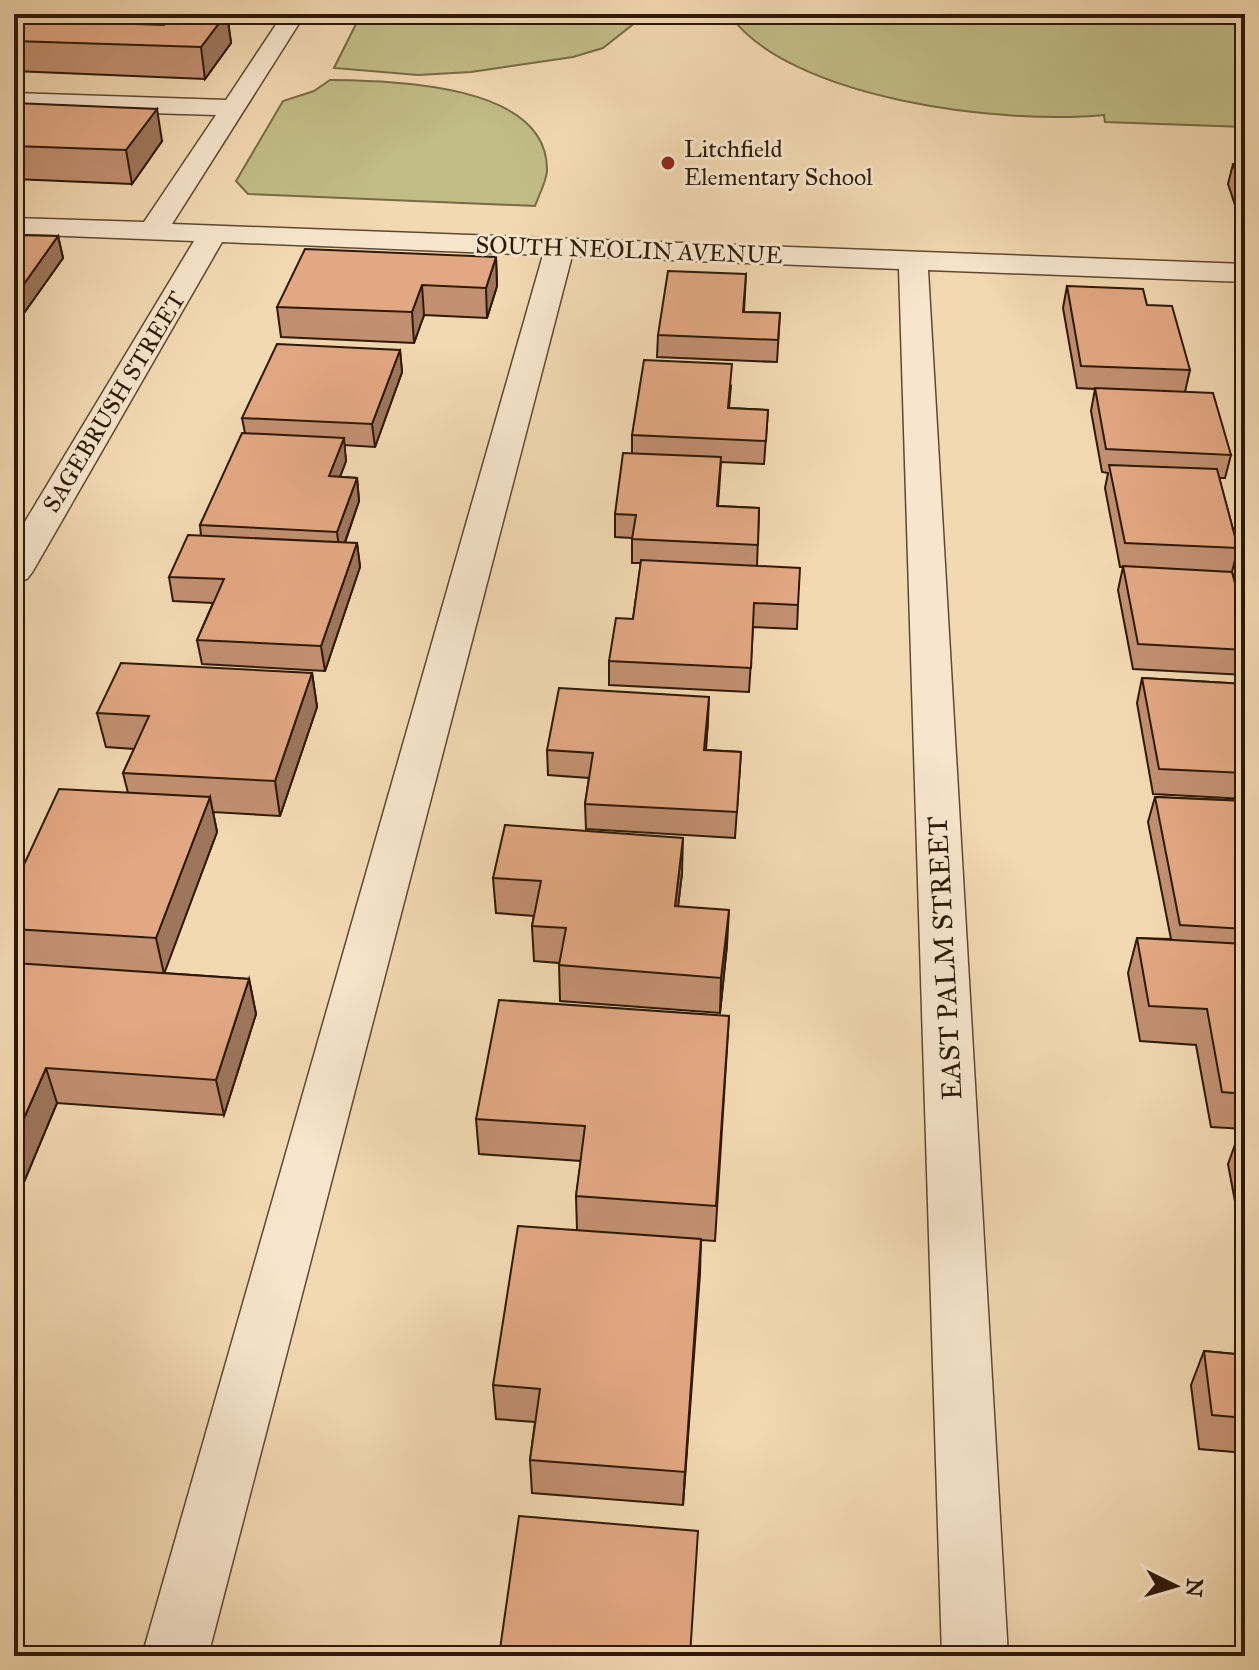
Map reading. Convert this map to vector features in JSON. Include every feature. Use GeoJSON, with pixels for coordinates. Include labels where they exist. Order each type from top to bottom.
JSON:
{"type":"FeatureCollection","features":[{"type":"Feature","properties":{"kind":"street"},"geometry":{"type":"LineString","coordinates":[[153,231],[294,14]]}},
{"type":"Feature","properties":{"kind":"street"},"geometry":{"type":"LineString","coordinates":[[14,101],[234,108]]}},
{"type":"Feature","properties":{"kind":"street","name":"SOUTH NEOLIN AVENUE"},"geometry":{"type":"LineString","coordinates":[[14,226],[1245,273]]}},
{"type":"Feature","properties":{"kind":"street","name":"SAGEBRUSH STREET"},"geometry":{"type":"LineString","coordinates":[[14,571],[213,234]]}},
{"type":"Feature","properties":{"kind":"street"},"geometry":{"type":"LineString","coordinates":[[175,1656],[560,247]]}},
{"type":"Feature","properties":{"kind":"street","name":"EAST PALM STREET"},"geometry":{"type":"LineString","coordinates":[[913,260],[975,1656]]}},
{"type":"Feature","properties":{"kind":"shaded area"},"geometry":{"type":"Polygon","coordinates":[[[361,14],[646,14],[603,48],[573,57],[471,72],[418,75],[334,68],[361,14]]]}},
{"type":"Feature","properties":{"kind":"shaded area"},"geometry":{"type":"Polygon","coordinates":[[[729,14],[1245,14],[1245,127],[1105,122],[1104,115],[1012,116],[902,100],[848,86],[799,67],[758,43],[729,14]]]}},
{"type":"Feature","properties":{"kind":"shaded area"},"geometry":{"type":"Polygon","coordinates":[[[330,80],[389,82],[461,92],[495,103],[522,119],[541,142],[547,171],[535,206],[248,194],[236,181],[283,101],[314,91],[330,80]]]}},
{"type":"Feature","properties":{"kind":"building"},"geometry":{"type":"Polygon","coordinates":[[[14,14],[145,14],[137,24],[164,25],[172,14],[226,14],[201,47],[14,41],[14,14]]]}},
{"type":"Feature","properties":{"kind":"building"},"geometry":{"type":"Polygon","coordinates":[[[14,103],[157,109],[126,150],[14,146],[14,103]]]}},
{"type":"Feature","properties":{"kind":"building"},"geometry":{"type":"Polygon","coordinates":[[[1233,164],[1245,164],[1245,190],[1242,190],[1233,164]]]}},
{"type":"Feature","properties":{"kind":"building"},"geometry":{"type":"Polygon","coordinates":[[[14,235],[58,236],[14,298],[14,235]]]}},
{"type":"Feature","properties":{"kind":"building"},"geometry":{"type":"Polygon","coordinates":[[[305,249],[496,257],[486,288],[422,285],[412,312],[277,307],[305,249]]]}},
{"type":"Feature","properties":{"kind":"building"},"geometry":{"type":"Polygon","coordinates":[[[668,271],[746,274],[743,312],[780,313],[778,340],[658,335],[668,271]]]}},
{"type":"Feature","properties":{"kind":"building"},"geometry":{"type":"Polygon","coordinates":[[[1067,286],[1143,289],[1147,305],[1172,306],[1190,370],[1081,366],[1067,286]]]}},
{"type":"Feature","properties":{"kind":"building"},"geometry":{"type":"Polygon","coordinates":[[[277,344],[400,350],[372,424],[242,418],[277,344]]]}},
{"type":"Feature","properties":{"kind":"building"},"geometry":{"type":"Polygon","coordinates":[[[644,360],[732,364],[728,408],[768,410],[766,441],[632,435],[644,360]]]}},
{"type":"Feature","properties":{"kind":"building"},"geometry":{"type":"Polygon","coordinates":[[[1095,388],[1213,393],[1231,455],[1106,449],[1095,388]]]}},
{"type":"Feature","properties":{"kind":"building"},"geometry":{"type":"Polygon","coordinates":[[[242,433],[344,438],[329,476],[357,478],[337,532],[200,525],[242,433]]]}},
{"type":"Feature","properties":{"kind":"building"},"geometry":{"type":"Polygon","coordinates":[[[623,453],[721,457],[717,506],[759,508],[758,545],[632,539],[636,515],[615,514],[623,453]]]}},
{"type":"Feature","properties":{"kind":"building"},"geometry":{"type":"Polygon","coordinates":[[[1109,465],[1217,469],[1238,548],[1125,543],[1109,465]]]}},
{"type":"Feature","properties":{"kind":"building"},"geometry":{"type":"Polygon","coordinates":[[[188,535],[357,543],[321,646],[197,640],[224,579],[169,577],[188,535]]]}},
{"type":"Feature","properties":{"kind":"building"},"geometry":{"type":"Polygon","coordinates":[[[641,560],[800,568],[798,605],[754,603],[751,668],[609,661],[616,618],[633,619],[641,560]]]}},
{"type":"Feature","properties":{"kind":"building"},"geometry":{"type":"Polygon","coordinates":[[[1123,566],[1232,572],[1245,620],[1245,650],[1138,644],[1123,566]]]}},
{"type":"Feature","properties":{"kind":"building"},"geometry":{"type":"Polygon","coordinates":[[[121,663],[312,673],[275,781],[123,773],[149,716],[97,713],[121,663]]]}},
{"type":"Feature","properties":{"kind":"building"},"geometry":{"type":"Polygon","coordinates":[[[1142,678],[1245,684],[1245,773],[1159,769],[1142,678]]]}},
{"type":"Feature","properties":{"kind":"building"},"geometry":{"type":"Polygon","coordinates":[[[559,688],[709,697],[704,750],[741,752],[737,812],[585,804],[593,753],[547,750],[559,688]]]}},
{"type":"Feature","properties":{"kind":"building"},"geometry":{"type":"Polygon","coordinates":[[[59,789],[210,797],[156,938],[14,929],[14,886],[59,789]]]}},
{"type":"Feature","properties":{"kind":"building"},"geometry":{"type":"Polygon","coordinates":[[[1155,797],[1245,801],[1245,929],[1180,925],[1155,797]]]}},
{"type":"Feature","properties":{"kind":"building"},"geometry":{"type":"Polygon","coordinates":[[[505,825],[683,838],[675,906],[729,910],[721,978],[559,965],[566,928],[532,926],[541,881],[493,878],[505,825]]]}},
{"type":"Feature","properties":{"kind":"building"},"geometry":{"type":"Polygon","coordinates":[[[1137,938],[1245,944],[1245,1094],[1222,1092],[1207,1009],[1149,1006],[1137,938]]]}},
{"type":"Feature","properties":{"kind":"building"},"geometry":{"type":"Polygon","coordinates":[[[14,963],[249,979],[216,1080],[46,1068],[14,1141],[14,963]]]}},
{"type":"Feature","properties":{"kind":"building"},"geometry":{"type":"Polygon","coordinates":[[[499,1000],[729,1016],[716,1206],[576,1196],[585,1126],[476,1119],[499,1000]]]}},
{"type":"Feature","properties":{"kind":"building"},"geometry":{"type":"Polygon","coordinates":[[[1237,1139],[1245,1140],[1245,1181],[1237,1139]]]}},
{"type":"Feature","properties":{"kind":"building"},"geometry":{"type":"Polygon","coordinates":[[[518,1226],[701,1239],[685,1472],[530,1460],[540,1389],[493,1385],[518,1226]]]}},
{"type":"Feature","properties":{"kind":"building"},"geometry":{"type":"Polygon","coordinates":[[[1204,1351],[1245,1355],[1245,1418],[1212,1415],[1204,1351]]]}},
{"type":"Feature","properties":{"kind":"building"},"geometry":{"type":"Polygon","coordinates":[[[519,1516],[698,1531],[690,1656],[499,1656],[519,1516]]]}},
{"type":"Feature","properties":{"kind":"place","name":"Litchfield Elementary School"},"geometry":{"type":"Point","coordinates":[668,163]}}]}
